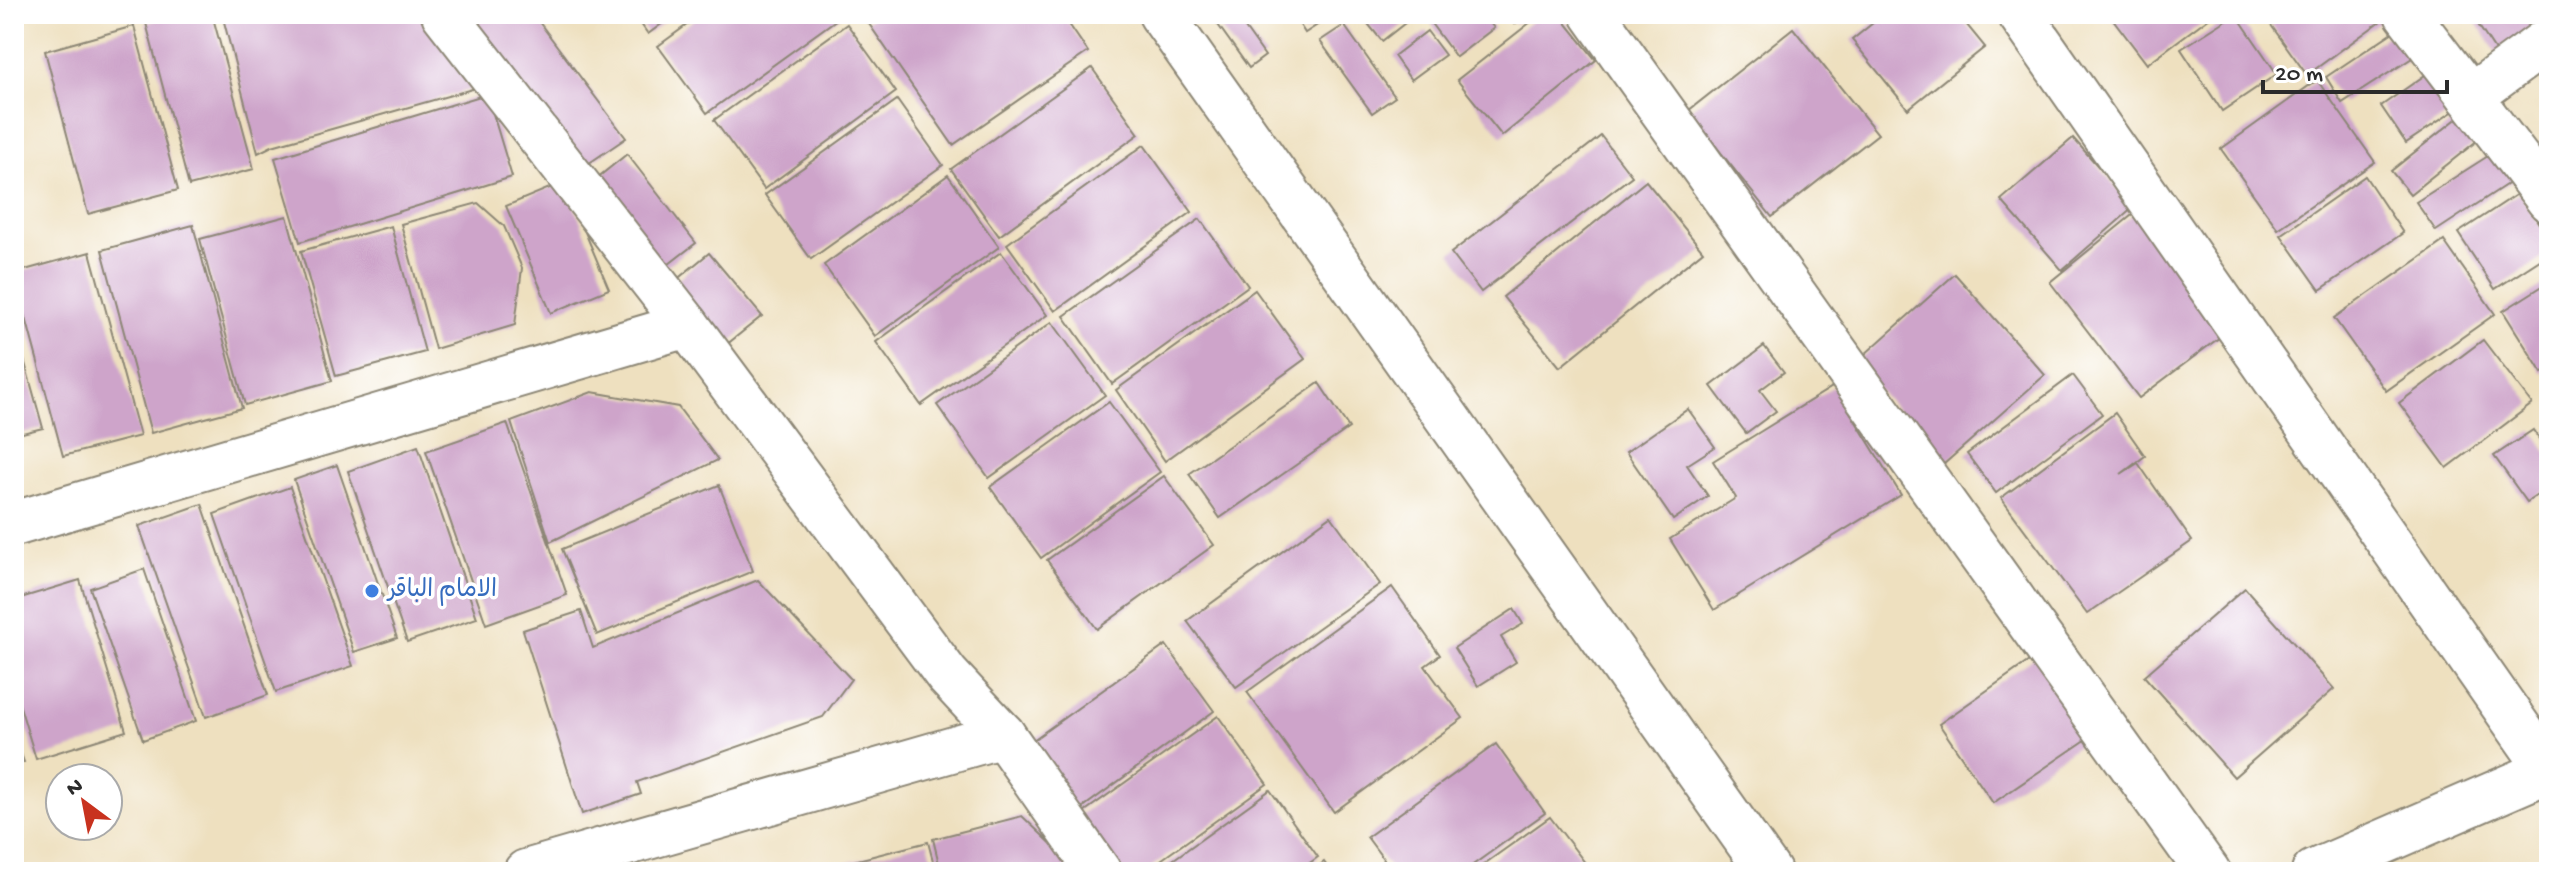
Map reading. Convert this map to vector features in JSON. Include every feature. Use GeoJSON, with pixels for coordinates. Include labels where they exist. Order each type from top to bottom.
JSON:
{"type":"FeatureCollection","features":[{"type":"Feature","properties":{"kind":"street"},"geometry":{"type":"LineString","coordinates":[[444,14],[687,325],[947,675],[1003,735],[1099,872]]}},
{"type":"Feature","properties":{"kind":"street"},"geometry":{"type":"LineString","coordinates":[[1161,14],[1769,872]]}},
{"type":"Feature","properties":{"kind":"street"},"geometry":{"type":"LineString","coordinates":[[1593,14],[2208,872]]}},
{"type":"Feature","properties":{"kind":"street"},"geometry":{"type":"LineString","coordinates":[[2020,14],[2549,771],[2314,872]]}},
{"type":"Feature","properties":{"kind":"street"},"geometry":{"type":"LineString","coordinates":[[2407,14],[2549,200]]}},
{"type":"Feature","properties":{"kind":"street"},"geometry":{"type":"LineString","coordinates":[[2470,97],[2549,39]]}},
{"type":"Feature","properties":{"kind":"street"},"geometry":{"type":"LineString","coordinates":[[14,524],[687,325]]}},
{"type":"Feature","properties":{"kind":"street"},"geometry":{"type":"LineString","coordinates":[[526,872],[1003,735]]}},
{"type":"Feature","properties":{"kind":"building"},"geometry":{"type":"Polygon","coordinates":[[[179,14],[212,14],[254,169],[189,186],[146,23],[179,14]]]}},
{"type":"Feature","properties":{"kind":"building"},"geometry":{"type":"Polygon","coordinates":[[[222,14],[431,14],[490,84],[272,146],[258,153],[222,14]]]}},
{"type":"Feature","properties":{"kind":"building"},"geometry":{"type":"Polygon","coordinates":[[[452,14],[533,14],[626,138],[579,170],[452,14]]]}},
{"type":"Feature","properties":{"kind":"building"},"geometry":{"type":"Polygon","coordinates":[[[634,14],[675,14],[648,34],[634,14]]]}},
{"type":"Feature","properties":{"kind":"building"},"geometry":{"type":"Polygon","coordinates":[[[702,14],[844,14],[707,113],[658,46],[702,14]]]}},
{"type":"Feature","properties":{"kind":"building"},"geometry":{"type":"Polygon","coordinates":[[[878,14],[1062,14],[1088,52],[953,145],[867,21],[878,14]]]}},
{"type":"Feature","properties":{"kind":"building"},"geometry":{"type":"Polygon","coordinates":[[[1227,14],[1235,14],[1265,56],[1249,68],[1216,22],[1227,14]]]}},
{"type":"Feature","properties":{"kind":"building"},"geometry":{"type":"Polygon","coordinates":[[[1293,14],[1317,14],[1322,22],[1305,33],[1293,14]]]}},
{"type":"Feature","properties":{"kind":"building"},"geometry":{"type":"Polygon","coordinates":[[[1360,14],[1413,14],[1414,16],[1382,41],[1360,14]]]}},
{"type":"Feature","properties":{"kind":"building"},"geometry":{"type":"Polygon","coordinates":[[[1424,14],[1483,14],[1494,28],[1456,57],[1424,14]]]}},
{"type":"Feature","properties":{"kind":"building"},"geometry":{"type":"Polygon","coordinates":[[[1507,14],[1528,14],[1515,24],[1507,14]]]}},
{"type":"Feature","properties":{"kind":"building"},"geometry":{"type":"Polygon","coordinates":[[[1541,14],[1559,14],[1596,60],[1502,136],[1457,80],[1541,14]]]}},
{"type":"Feature","properties":{"kind":"building"},"geometry":{"type":"Polygon","coordinates":[[[1884,14],[1958,14],[1985,47],[1908,109],[1852,40],[1884,14]]]}},
{"type":"Feature","properties":{"kind":"building"},"geometry":{"type":"Polygon","coordinates":[[[2109,14],[2214,14],[2147,64],[2109,14]]]}},
{"type":"Feature","properties":{"kind":"building"},"geometry":{"type":"Polygon","coordinates":[[[2236,14],[2277,74],[2222,111],[2181,49],[2236,14]]]}},
{"type":"Feature","properties":{"kind":"building"},"geometry":{"type":"Polygon","coordinates":[[[2263,14],[2377,14],[2381,21],[2307,75],[2263,14]]]}},
{"type":"Feature","properties":{"kind":"building"},"geometry":{"type":"Polygon","coordinates":[[[2477,14],[2549,14],[2549,18],[2496,52],[2473,17],[2477,14]]]}},
{"type":"Feature","properties":{"kind":"building"},"geometry":{"type":"Polygon","coordinates":[[[847,24],[896,92],[764,189],[714,120],[847,24]]]}},
{"type":"Feature","properties":{"kind":"building"},"geometry":{"type":"Polygon","coordinates":[[[2405,24],[2423,51],[2342,103],[2326,77],[2405,24]]]}},
{"type":"Feature","properties":{"kind":"building"},"geometry":{"type":"Polygon","coordinates":[[[1344,25],[1395,97],[1372,113],[1320,41],[1344,25]]]}},
{"type":"Feature","properties":{"kind":"building"},"geometry":{"type":"Polygon","coordinates":[[[134,26],[178,190],[88,214],[45,51],[134,26]]]}},
{"type":"Feature","properties":{"kind":"building"},"geometry":{"type":"Polygon","coordinates":[[[1793,28],[1878,134],[1772,217],[1688,111],[1793,28]]]}},
{"type":"Feature","properties":{"kind":"building"},"geometry":{"type":"Polygon","coordinates":[[[1427,31],[1445,55],[1411,80],[1394,56],[1427,31]]]}},
{"type":"Feature","properties":{"kind":"building"},"geometry":{"type":"Polygon","coordinates":[[[2438,66],[2464,104],[2406,143],[2381,106],[2438,66]]]}},
{"type":"Feature","properties":{"kind":"building"},"geometry":{"type":"Polygon","coordinates":[[[1092,68],[1139,134],[999,236],[951,169],[1092,68]]]}},
{"type":"Feature","properties":{"kind":"building"},"geometry":{"type":"Polygon","coordinates":[[[2317,80],[2375,162],[2278,229],[2221,149],[2317,80]]]}},
{"type":"Feature","properties":{"kind":"building"},"geometry":{"type":"Polygon","coordinates":[[[487,94],[512,177],[300,242],[275,158],[487,94]]]}},
{"type":"Feature","properties":{"kind":"building"},"geometry":{"type":"Polygon","coordinates":[[[897,100],[943,165],[811,259],[765,195],[897,100]]]}},
{"type":"Feature","properties":{"kind":"building"},"geometry":{"type":"Polygon","coordinates":[[[2469,109],[2488,132],[2410,194],[2391,171],[2469,109]]]}},
{"type":"Feature","properties":{"kind":"building"},"geometry":{"type":"Polygon","coordinates":[[[1601,136],[1632,176],[1481,292],[1451,253],[1601,136]]]}},
{"type":"Feature","properties":{"kind":"building"},"geometry":{"type":"Polygon","coordinates":[[[2073,138],[2134,207],[2062,270],[2001,200],[2073,138]]]}},
{"type":"Feature","properties":{"kind":"building"},"geometry":{"type":"Polygon","coordinates":[[[1144,145],[1192,212],[1055,311],[1007,244],[1144,145]]]}},
{"type":"Feature","properties":{"kind":"building"},"geometry":{"type":"Polygon","coordinates":[[[2499,149],[2518,177],[2436,231],[2416,202],[2499,149]]]}},
{"type":"Feature","properties":{"kind":"building"},"geometry":{"type":"Polygon","coordinates":[[[627,154],[696,243],[660,271],[591,183],[627,154]]]}},
{"type":"Feature","properties":{"kind":"building"},"geometry":{"type":"Polygon","coordinates":[[[948,175],[999,247],[875,336],[824,265],[948,175]]]}},
{"type":"Feature","properties":{"kind":"building"},"geometry":{"type":"Polygon","coordinates":[[[2365,176],[2403,233],[2320,290],[2281,235],[2365,176]]]}},
{"type":"Feature","properties":{"kind":"building"},"geometry":{"type":"Polygon","coordinates":[[[1646,181],[1703,251],[1560,367],[1503,297],[1646,181]]]}},
{"type":"Feature","properties":{"kind":"building"},"geometry":{"type":"Polygon","coordinates":[[[564,182],[609,289],[551,313],[506,206],[564,182]]]}},
{"type":"Feature","properties":{"kind":"building"},"geometry":{"type":"Polygon","coordinates":[[[2519,193],[2549,239],[2549,254],[2495,289],[2458,233],[2519,193]]]}},
{"type":"Feature","properties":{"kind":"building"},"geometry":{"type":"Polygon","coordinates":[[[478,203],[504,226],[522,268],[515,325],[435,349],[401,224],[478,203]]]}},
{"type":"Feature","properties":{"kind":"building"},"geometry":{"type":"Polygon","coordinates":[[[2142,207],[2232,328],[2139,398],[2050,282],[2142,207]]]}},
{"type":"Feature","properties":{"kind":"building"},"geometry":{"type":"Polygon","coordinates":[[[287,216],[332,381],[245,405],[200,239],[287,216]]]}},
{"type":"Feature","properties":{"kind":"building"},"geometry":{"type":"Polygon","coordinates":[[[1200,219],[1248,286],[1112,384],[1064,316],[1200,219]]]}},
{"type":"Feature","properties":{"kind":"building"},"geometry":{"type":"Polygon","coordinates":[[[193,225],[242,408],[151,433],[102,250],[193,225]]]}},
{"type":"Feature","properties":{"kind":"building"},"geometry":{"type":"Polygon","coordinates":[[[391,226],[425,352],[336,376],[301,251],[391,226]]]}},
{"type":"Feature","properties":{"kind":"building"},"geometry":{"type":"Polygon","coordinates":[[[2444,241],[2495,314],[2386,391],[2334,318],[2444,241]]]}},
{"type":"Feature","properties":{"kind":"building"},"geometry":{"type":"Polygon","coordinates":[[[90,252],[140,436],[63,456],[14,273],[90,252]]]}},
{"type":"Feature","properties":{"kind":"building"},"geometry":{"type":"Polygon","coordinates":[[[1001,252],[1047,315],[921,405],[876,342],[1001,252]]]}},
{"type":"Feature","properties":{"kind":"building"},"geometry":{"type":"Polygon","coordinates":[[[709,253],[762,316],[721,349],[669,286],[709,253]]]}},
{"type":"Feature","properties":{"kind":"building"},"geometry":{"type":"Polygon","coordinates":[[[1955,274],[2045,375],[1944,464],[1855,363],[1955,274]]]}},
{"type":"Feature","properties":{"kind":"building"},"geometry":{"type":"Polygon","coordinates":[[[2549,282],[2549,368],[2542,373],[2503,311],[2549,282]]]}},
{"type":"Feature","properties":{"kind":"building"},"geometry":{"type":"Polygon","coordinates":[[[1255,290],[1305,359],[1165,461],[1116,390],[1255,290]]]}},
{"type":"Feature","properties":{"kind":"building"},"geometry":{"type":"Polygon","coordinates":[[[1052,322],[1105,395],[989,478],[937,405],[1052,322]]]}},
{"type":"Feature","properties":{"kind":"building"},"geometry":{"type":"Polygon","coordinates":[[[14,328],[43,428],[14,435],[14,328]]]}},
{"type":"Feature","properties":{"kind":"building"},"geometry":{"type":"Polygon","coordinates":[[[2483,340],[2532,404],[2447,468],[2399,403],[2483,340]]]}},
{"type":"Feature","properties":{"kind":"building"},"geometry":{"type":"Polygon","coordinates":[[[1764,346],[1784,372],[1760,390],[1776,411],[1746,433],[1711,386],[1764,346]]]}},
{"type":"Feature","properties":{"kind":"building"},"geometry":{"type":"Polygon","coordinates":[[[2073,375],[2102,414],[1996,493],[1967,454],[2073,375]]]}},
{"type":"Feature","properties":{"kind":"building"},"geometry":{"type":"Polygon","coordinates":[[[1319,383],[1349,428],[1220,518],[1189,474],[1319,383]]]}},
{"type":"Feature","properties":{"kind":"building"},"geometry":{"type":"Polygon","coordinates":[[[1834,386],[1901,495],[1714,610],[1670,539],[1736,498],[1713,461],[1834,386]]]}},
{"type":"Feature","properties":{"kind":"building"},"geometry":{"type":"Polygon","coordinates":[[[592,392],[678,407],[718,460],[550,542],[511,422],[592,392]]]}},
{"type":"Feature","properties":{"kind":"building"},"geometry":{"type":"Polygon","coordinates":[[[1109,402],[1160,472],[1041,558],[990,487],[1109,402]]]}},
{"type":"Feature","properties":{"kind":"building"},"geometry":{"type":"Polygon","coordinates":[[[1688,409],[1715,447],[1687,465],[1708,496],[1673,520],[1626,452],[1688,409]]]}},
{"type":"Feature","properties":{"kind":"building"},"geometry":{"type":"Polygon","coordinates":[[[2115,413],[2145,456],[2121,474],[2138,463],[2192,541],[2087,614],[2001,498],[2115,413]]]}},
{"type":"Feature","properties":{"kind":"building"},"geometry":{"type":"Polygon","coordinates":[[[507,423],[567,595],[486,624],[426,451],[507,423]]]}},
{"type":"Feature","properties":{"kind":"building"},"geometry":{"type":"Polygon","coordinates":[[[2533,430],[2549,454],[2549,487],[2527,502],[2494,456],[2533,430]]]}},
{"type":"Feature","properties":{"kind":"building"},"geometry":{"type":"Polygon","coordinates":[[[418,446],[477,618],[407,642],[348,471],[418,446]]]}},
{"type":"Feature","properties":{"kind":"building"},"geometry":{"type":"Polygon","coordinates":[[[337,465],[397,638],[354,652],[294,480],[337,465]]]}},
{"type":"Feature","properties":{"kind":"building"},"geometry":{"type":"Polygon","coordinates":[[[1164,476],[1214,545],[1097,629],[1047,560],[1164,476]]]}},
{"type":"Feature","properties":{"kind":"building"},"geometry":{"type":"Polygon","coordinates":[[[719,485],[753,571],[597,635],[562,549],[719,485]]]}},
{"type":"Feature","properties":{"kind":"building"},"geometry":{"type":"Polygon","coordinates":[[[290,487],[353,666],[276,692],[214,514],[290,487]]]}},
{"type":"Feature","properties":{"kind":"building"},"geometry":{"type":"Polygon","coordinates":[[[202,504],[268,695],[206,717],[139,526],[202,504]]]}},
{"type":"Feature","properties":{"kind":"building"},"geometry":{"type":"Polygon","coordinates":[[[1331,516],[1380,584],[1236,687],[1187,621],[1331,516]]]}},
{"type":"Feature","properties":{"kind":"building"},"geometry":{"type":"Polygon","coordinates":[[[144,569],[196,721],[143,740],[90,588],[144,569]]]}},
{"type":"Feature","properties":{"kind":"building"},"geometry":{"type":"Polygon","coordinates":[[[80,580],[126,731],[36,759],[14,687],[14,600],[80,580]]]}},
{"type":"Feature","properties":{"kind":"building"},"geometry":{"type":"Polygon","coordinates":[[[758,580],[851,679],[823,717],[637,782],[641,794],[582,814],[523,630],[581,611],[593,648],[758,580]]]}},
{"type":"Feature","properties":{"kind":"building"},"geometry":{"type":"Polygon","coordinates":[[[1392,587],[1440,655],[1425,666],[1463,718],[1334,812],[1247,692],[1392,587]]]}},
{"type":"Feature","properties":{"kind":"building"},"geometry":{"type":"Polygon","coordinates":[[[2245,588],[2334,689],[2234,777],[2144,676],[2245,588]]]}},
{"type":"Feature","properties":{"kind":"building"},"geometry":{"type":"Polygon","coordinates":[[[1514,609],[1523,624],[1501,637],[1516,662],[1478,686],[1454,648],[1514,609]]]}},
{"type":"Feature","properties":{"kind":"building"},"geometry":{"type":"Polygon","coordinates":[[[1166,645],[1214,711],[1071,816],[1022,748],[1166,645]]]}},
{"type":"Feature","properties":{"kind":"building"},"geometry":{"type":"Polygon","coordinates":[[[2035,657],[2090,737],[1993,803],[1939,724],[2035,657]]]}},
{"type":"Feature","properties":{"kind":"building"},"geometry":{"type":"Polygon","coordinates":[[[1218,716],[1267,784],[1144,872],[1112,872],[1074,819],[1218,716]]]}},
{"type":"Feature","properties":{"kind":"building"},"geometry":{"type":"Polygon","coordinates":[[[14,734],[24,762],[14,765],[14,734]]]}},
{"type":"Feature","properties":{"kind":"building"},"geometry":{"type":"Polygon","coordinates":[[[1496,744],[1545,813],[1463,872],[1393,872],[1367,837],[1496,744]]]}},
{"type":"Feature","properties":{"kind":"building"},"geometry":{"type":"Polygon","coordinates":[[[1270,790],[1318,857],[1297,872],[1156,872],[1270,790]]]}},
{"type":"Feature","properties":{"kind":"building"},"geometry":{"type":"Polygon","coordinates":[[[1022,816],[1081,872],[941,872],[933,839],[1022,816]]]}},
{"type":"Feature","properties":{"kind":"building"},"geometry":{"type":"Polygon","coordinates":[[[1550,817],[1592,872],[1473,872],[1550,817]]]}},
{"type":"Feature","properties":{"kind":"building"},"geometry":{"type":"Polygon","coordinates":[[[928,842],[936,872],[844,872],[842,864],[928,842]]]}},
{"type":"Feature","properties":{"kind":"building"},"geometry":{"type":"Polygon","coordinates":[[[1324,862],[1331,872],[1311,872],[1324,862]]]}},
{"type":"Feature","properties":{"kind":"place","name":"الامام الباقر"},"geometry":{"type":"Point","coordinates":[372,591]}}]}
